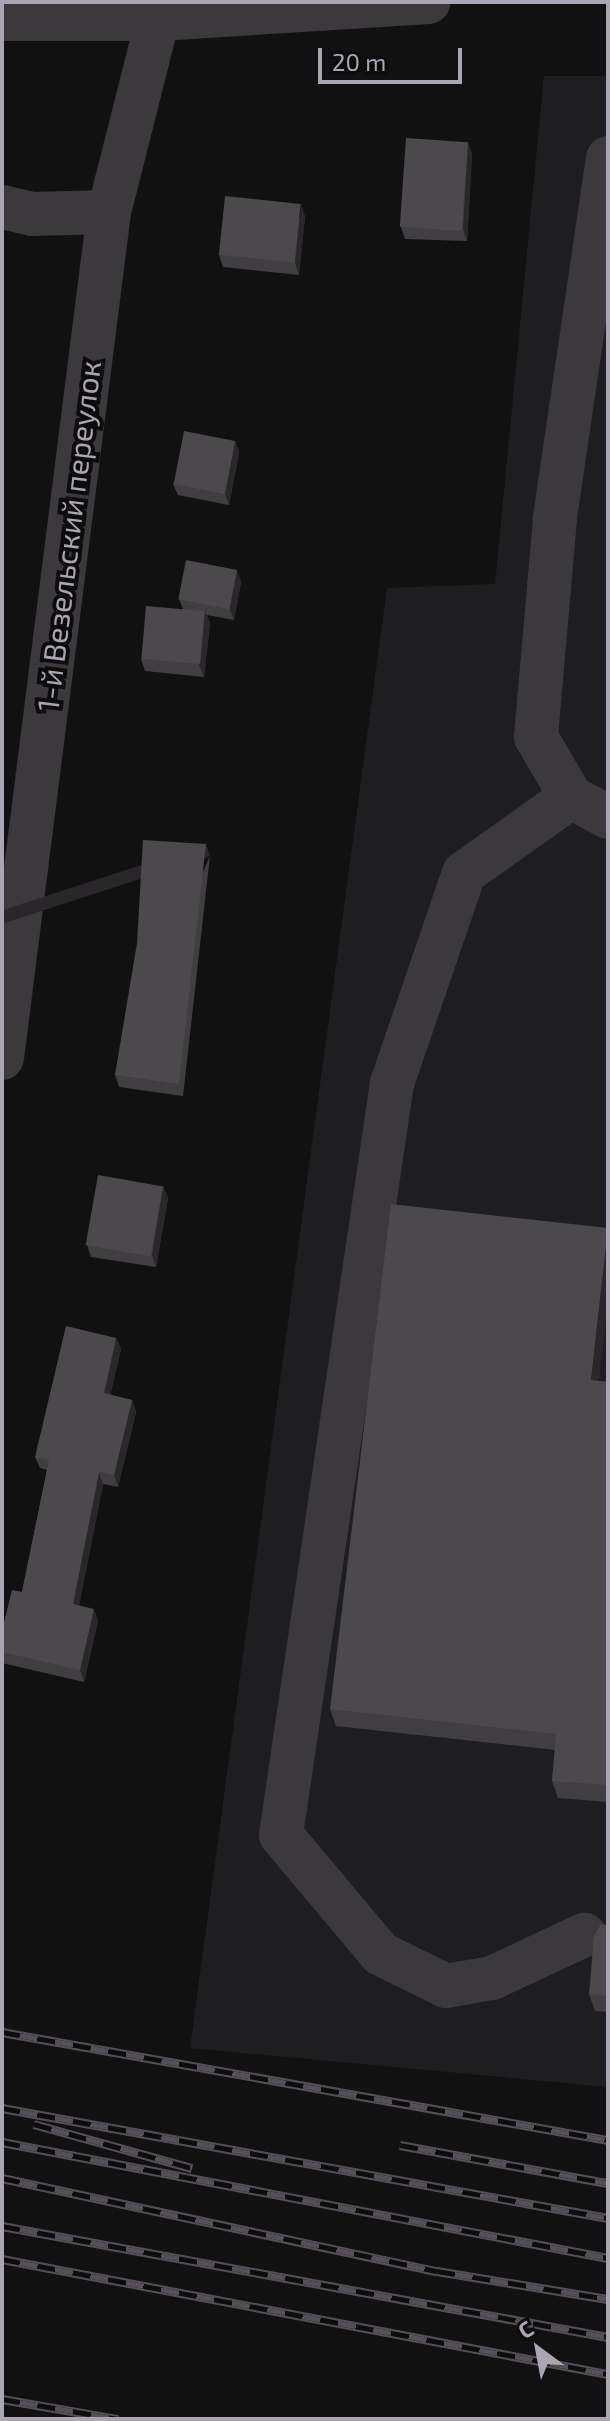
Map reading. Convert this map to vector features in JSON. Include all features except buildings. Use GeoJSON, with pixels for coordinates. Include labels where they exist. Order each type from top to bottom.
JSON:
{"type":"FeatureCollection","features":[{"type":"Feature","properties":{"kind":"street"},"geometry":{"type":"LineString","coordinates":[[2,19],[158,19],[322,5],[428,2]]}},
{"type":"Feature","properties":{"kind":"street","name":"1-й Везельский переулок"},"geometry":{"type":"LineString","coordinates":[[2,1058],[109,212],[158,19]]}},
{"type":"Feature","properties":{"kind":"street"},"geometry":{"type":"LineString","coordinates":[[608,158],[555,519],[536,737],[571,797],[608,817]]}},
{"type":"Feature","properties":{"kind":"street"},"geometry":{"type":"LineString","coordinates":[[2,207],[32,214],[109,212]]}},
{"type":"Feature","properties":{"kind":"street"},"geometry":{"type":"LineString","coordinates":[[571,797],[464,873],[392,1083],[281,1835],[381,1954],[446,1986],[492,1978],[584,1935]]}},
{"type":"Feature","properties":{"kind":"shaded area"},"geometry":{"type":"Polygon","coordinates":[[[544,76],[608,76],[608,2087],[190,2048],[387,588],[495,584],[544,76]]]}},
{"type":"Feature","properties":{"kind":"railway"},"geometry":{"type":"LineString","coordinates":[[2,2032],[608,2140]]}},
{"type":"Feature","properties":{"kind":"railway"},"geometry":{"type":"LineString","coordinates":[[2,2108],[608,2218]]}},
{"type":"Feature","properties":{"kind":"railway"},"geometry":{"type":"LineString","coordinates":[[34,2124],[192,2168]]}},
{"type":"Feature","properties":{"kind":"railway"},"geometry":{"type":"LineString","coordinates":[[2,2142],[608,2258]]}},
{"type":"Feature","properties":{"kind":"railway"},"geometry":{"type":"LineString","coordinates":[[400,2145],[608,2183]]}},
{"type":"Feature","properties":{"kind":"railway"},"geometry":{"type":"LineString","coordinates":[[2,2178],[437,2271],[608,2299]]}},
{"type":"Feature","properties":{"kind":"railway"},"geometry":{"type":"LineString","coordinates":[[2,2226],[608,2337]]}},
{"type":"Feature","properties":{"kind":"railway"},"geometry":{"type":"LineString","coordinates":[[2,2259],[608,2374]]}},
{"type":"Feature","properties":{"kind":"railway"},"geometry":{"type":"LineString","coordinates":[[2,2399],[118,2419]]}}]}
